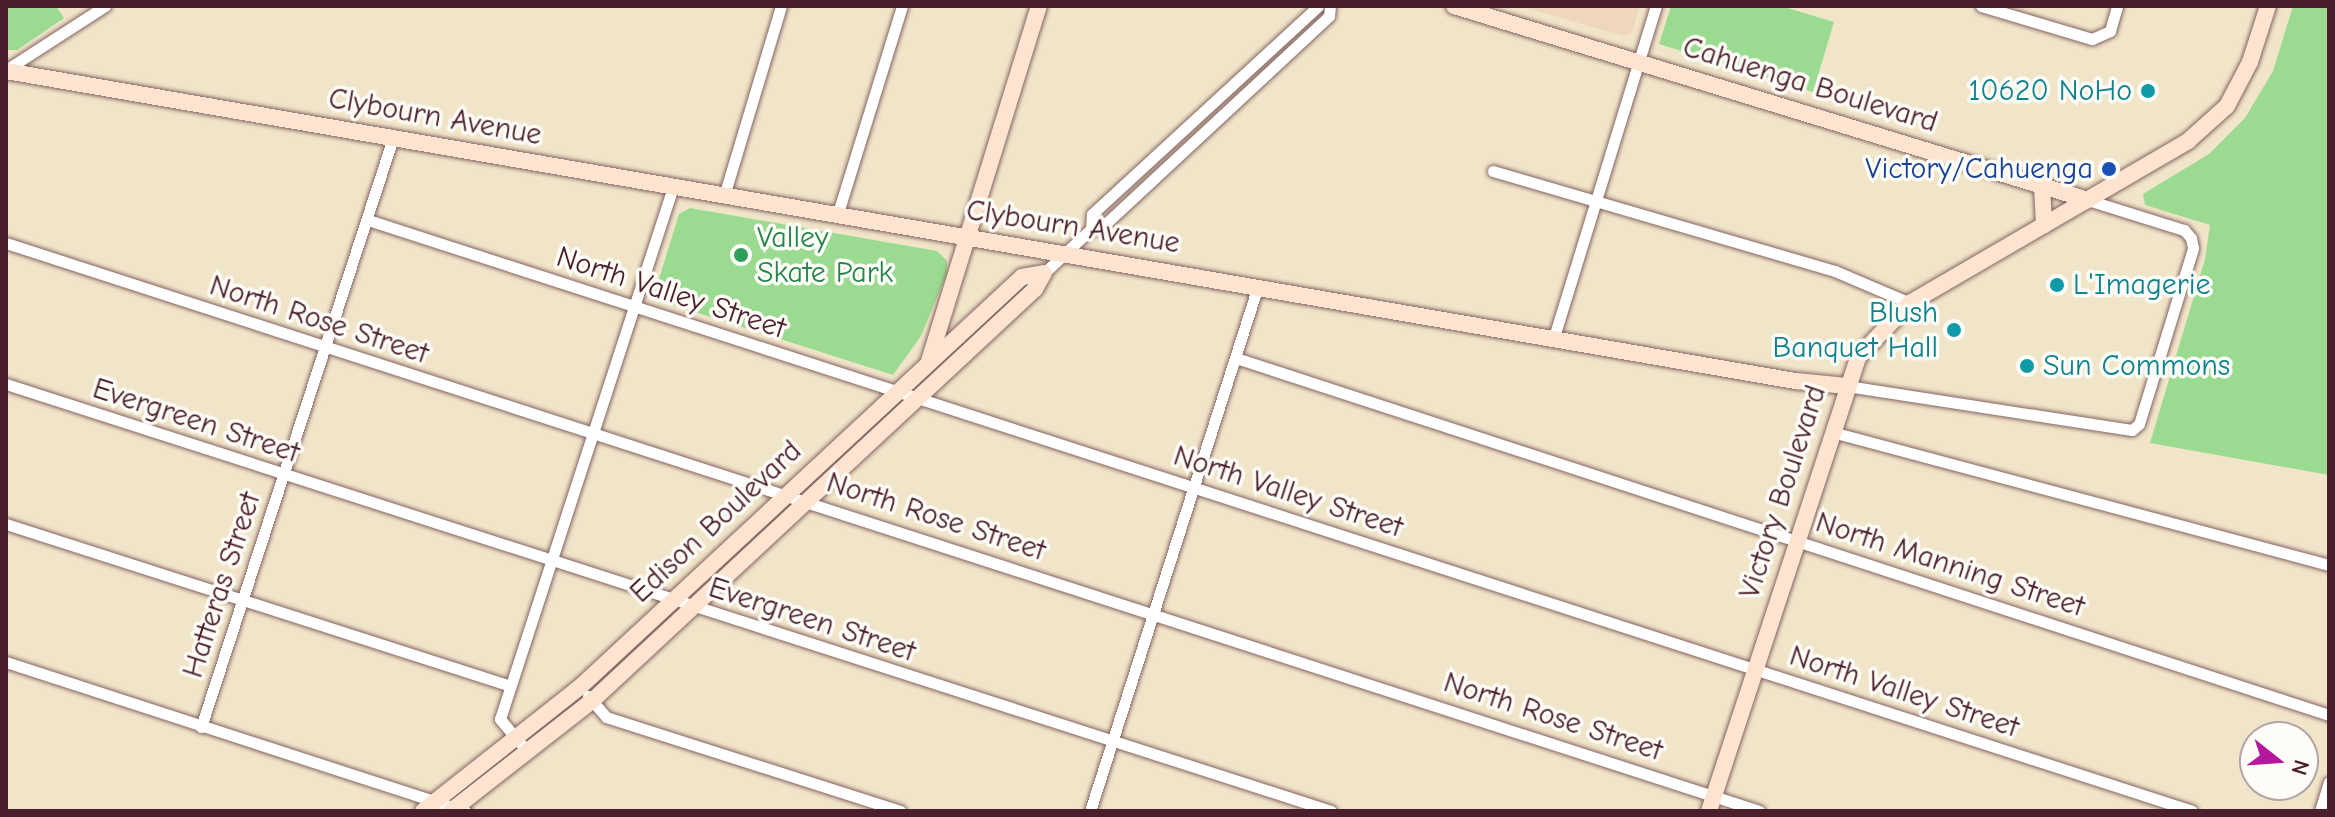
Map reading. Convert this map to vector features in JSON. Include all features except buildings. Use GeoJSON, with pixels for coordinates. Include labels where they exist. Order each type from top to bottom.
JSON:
{"type":"FeatureCollection","features":[{"type":"Feature","properties":{"kind":"main road"},"geometry":{"type":"LineString","coordinates":[[918,397],[1039,6]]}},
{"type":"Feature","properties":{"kind":"main road","name":"Cahuenga Boulevard"},"geometry":{"type":"LineString","coordinates":[[1454,6],[2088,200]]}},
{"type":"Feature","properties":{"kind":"main road","name":"Victory Boulevard"},"geometry":{"type":"LineString","coordinates":[[1711,804],[1847,386],[1875,335],[1910,303],[2188,141],[2227,106],[2250,62],[2268,6]]}},
{"type":"Feature","properties":{"kind":"main road","name":"Clybourn Avenue"},"geometry":{"type":"LineString","coordinates":[[6,71],[1796,381],[1847,386]]}},
{"type":"Feature","properties":{"kind":"main road"},"geometry":{"type":"LineString","coordinates":[[2042,186],[2044,225]]}},
{"type":"Feature","properties":{"kind":"main road","name":"Edison Boulevard"},"geometry":{"type":"LineString","coordinates":[[428,807],[580,687],[1022,277],[1044,273]]}},
{"type":"Feature","properties":{"kind":"main road","name":"Edison Boulevard"},"geometry":{"type":"LineString","coordinates":[[460,810],[475,793],[592,701],[1035,289],[1044,273]]}},
{"type":"Feature","properties":{"kind":"street"},"geometry":{"type":"LineString","coordinates":[[6,71],[105,6]]}},
{"type":"Feature","properties":{"kind":"street"},"geometry":{"type":"LineString","coordinates":[[724,196],[781,6]]}},
{"type":"Feature","properties":{"kind":"street"},"geometry":{"type":"LineString","coordinates":[[837,216],[902,6]]}},
{"type":"Feature","properties":{"kind":"street","name":"Edison Boulevard"},"geometry":{"type":"LineString","coordinates":[[1044,273],[1069,254],[1091,229],[1092,214],[1318,6]]}},
{"type":"Feature","properties":{"kind":"street","name":"Edison Boulevard"},"geometry":{"type":"LineString","coordinates":[[1091,229],[1101,228],[1329,16],[1330,6]]}},
{"type":"Feature","properties":{"kind":"street"},"geometry":{"type":"LineString","coordinates":[[1554,337],[1656,6]]}},
{"type":"Feature","properties":{"kind":"street"},"geometry":{"type":"LineString","coordinates":[[1981,6],[2092,39],[2110,31],[2117,6]]}},
{"type":"Feature","properties":{"kind":"street","name":"Hatteras Street"},"geometry":{"type":"LineString","coordinates":[[201,727],[393,138]]}},
{"type":"Feature","properties":{"kind":"street"},"geometry":{"type":"LineString","coordinates":[[1493,171],[1835,271],[1910,303]]}},
{"type":"Feature","properties":{"kind":"street"},"geometry":{"type":"LineString","coordinates":[[527,751],[500,719],[673,187]]}},
{"type":"Feature","properties":{"kind":"street","name":"Cahuenga Boulevard"},"geometry":{"type":"LineString","coordinates":[[2088,200],[2184,230],[2191,238],[2193,248],[2144,409],[2132,430]]}},
{"type":"Feature","properties":{"kind":"street","name":"North Valley Street"},"geometry":{"type":"LineString","coordinates":[[368,220],[2192,811]]}},
{"type":"Feature","properties":{"kind":"street","name":"North Rose Street"},"geometry":{"type":"LineString","coordinates":[[6,243],[1155,613],[1711,804],[1759,811]]}},
{"type":"Feature","properties":{"kind":"street"},"geometry":{"type":"LineString","coordinates":[[1090,811],[1258,286]]}},
{"type":"Feature","properties":{"kind":"street","name":"North Manning Street"},"geometry":{"type":"LineString","coordinates":[[1236,358],[2329,715]]}},
{"type":"Feature","properties":{"kind":"street","name":"Evergreen Street"},"geometry":{"type":"LineString","coordinates":[[6,384],[1331,811]]}},
{"type":"Feature","properties":{"kind":"street","name":"Clybourn Avenue"},"geometry":{"type":"LineString","coordinates":[[1847,386],[2132,430]]}},
{"type":"Feature","properties":{"kind":"street"},"geometry":{"type":"LineString","coordinates":[[1832,432],[2329,565]]}},
{"type":"Feature","properties":{"kind":"street"},"geometry":{"type":"LineString","coordinates":[[6,524],[511,686]]}},
{"type":"Feature","properties":{"kind":"street"},"geometry":{"type":"LineString","coordinates":[[6,662],[428,807],[460,810]]}},
{"type":"Feature","properties":{"kind":"street"},"geometry":{"type":"LineString","coordinates":[[580,687],[606,717],[900,811]]}},
{"type":"Feature","properties":{"kind":"street"},"geometry":{"type":"LineString","coordinates":[[2320,811],[2329,782]]}},
{"type":"Feature","properties":{"kind":"shaded area"},"geometry":{"type":"Polygon","coordinates":[[[1520,6],[1640,6],[1632,32],[1623,36],[1520,6]]]}},
{"type":"Feature","properties":{"kind":"green space"},"geometry":{"type":"Polygon","coordinates":[[[6,6],[56,6],[64,18],[17,50],[6,50],[6,6]]]}},
{"type":"Feature","properties":{"kind":"green space"},"geometry":{"type":"Polygon","coordinates":[[[1671,6],[1781,6],[1834,22],[1813,92],[1659,44],[1671,6]]]}},
{"type":"Feature","properties":{"kind":"green space"},"geometry":{"type":"Polygon","coordinates":[[[2293,6],[2329,6],[2329,475],[2150,443],[2205,259],[2210,225],[2145,205],[2143,194],[2209,154],[2245,118],[2273,71],[2293,6]]]}},
{"type":"Feature","properties":{"kind":"green space"},"geometry":{"type":"Polygon","coordinates":[[[690,208],[937,251],[947,261],[947,273],[921,336],[893,375],[657,300],[654,295],[679,214],[690,208]]]}},
{"type":"Feature","properties":{"kind":"place","name":"10620 NoHo"},"geometry":{"type":"Point","coordinates":[2148,91]}},
{"type":"Feature","properties":{"kind":"place","name":"Victory/Cahuenga"},"geometry":{"type":"Point","coordinates":[2109,169]}},
{"type":"Feature","properties":{"kind":"place","name":"Valley Skate Park"},"geometry":{"type":"Point","coordinates":[741,255]}},
{"type":"Feature","properties":{"kind":"place","name":"L'Imagerie"},"geometry":{"type":"Point","coordinates":[2057,285]}},
{"type":"Feature","properties":{"kind":"place","name":"Blush Banquet Hall"},"geometry":{"type":"Point","coordinates":[1954,330]}},
{"type":"Feature","properties":{"kind":"place","name":"Sun Commons"},"geometry":{"type":"Point","coordinates":[2027,366]}}]}
